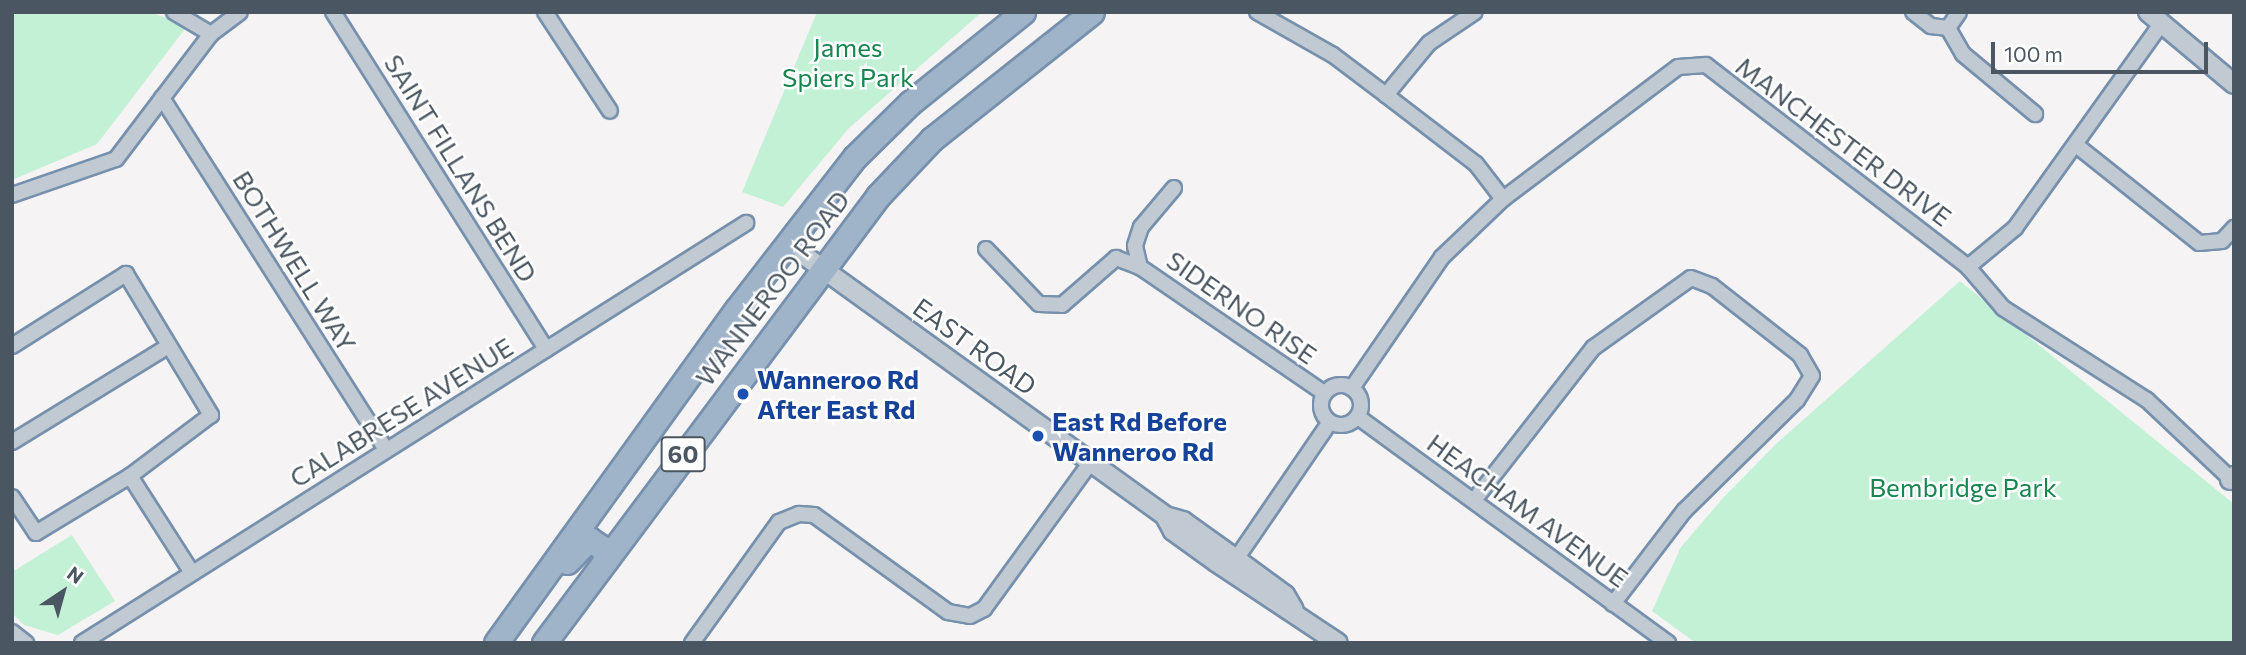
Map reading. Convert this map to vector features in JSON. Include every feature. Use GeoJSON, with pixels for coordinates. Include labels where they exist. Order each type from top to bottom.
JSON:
{"type":"FeatureCollection","features":[{"type":"Feature","properties":{"kind":"highway","name":"WANNEROO ROAD"},"geometry":{"type":"LineString","coordinates":[[496,643],[787,243],[855,157],[910,103],[1023,12]]}},
{"type":"Feature","properties":{"kind":"highway","name":"WANNEROO ROAD"},"geometry":{"type":"LineString","coordinates":[[544,643],[822,267],[878,196],[932,139],[1092,12]]}},
{"type":"Feature","properties":{"kind":"highway"},"geometry":{"type":"LineString","coordinates":[[506,643],[579,544],[589,539],[598,543],[605,561]]}},
{"type":"Feature","properties":{"kind":"street"},"geometry":{"type":"LineString","coordinates":[[174,12],[211,34]]}},
{"type":"Feature","properties":{"kind":"street"},"geometry":{"type":"LineString","coordinates":[[12,195],[116,159],[211,34],[240,12]]}},
{"type":"Feature","properties":{"kind":"street","name":"SAINT FILLANS BEND"},"geometry":{"type":"LineString","coordinates":[[333,12],[546,349]]}},
{"type":"Feature","properties":{"kind":"street"},"geometry":{"type":"LineString","coordinates":[[545,12],[610,111]]}},
{"type":"Feature","properties":{"kind":"street"},"geometry":{"type":"LineString","coordinates":[[1258,12],[1333,55],[1386,95],[1476,164],[1503,199]]}},
{"type":"Feature","properties":{"kind":"street"},"geometry":{"type":"LineString","coordinates":[[1386,95],[1429,43],[1475,12]]}},
{"type":"Feature","properties":{"kind":"street"},"geometry":{"type":"LineString","coordinates":[[1913,12],[1931,26],[1948,28]]}},
{"type":"Feature","properties":{"kind":"street"},"geometry":{"type":"LineString","coordinates":[[1948,28],[1959,12]]}},
{"type":"Feature","properties":{"kind":"street"},"geometry":{"type":"LineString","coordinates":[[1968,267],[2015,228],[2076,145],[2155,18],[2234,84]]}},
{"type":"Feature","properties":{"kind":"street"},"geometry":{"type":"LineString","coordinates":[[1948,28],[1963,54],[2035,114]]}},
{"type":"Feature","properties":{"kind":"street","name":"MANCHESTER DRIVE"},"geometry":{"type":"LineString","coordinates":[[1352,388],[1442,257],[1503,199],[1678,67],[1706,65],[1968,267],[2003,308],[2147,400],[2233,479]]}},
{"type":"Feature","properties":{"kind":"street","name":"BOTHWELL WAY"},"geometry":{"type":"LineString","coordinates":[[162,98],[386,450]]}},
{"type":"Feature","properties":{"kind":"street"},"geometry":{"type":"LineString","coordinates":[[2076,145],[2199,243],[2222,241],[2234,228]]}},
{"type":"Feature","properties":{"kind":"street","name":"SIDERNO RISE"},"geometry":{"type":"LineString","coordinates":[[1174,188],[1141,227],[1135,246],[1140,267],[1324,393]]}},
{"type":"Feature","properties":{"kind":"street","name":"CALABRESE AVENUE"},"geometry":{"type":"LineString","coordinates":[[82,643],[746,223]]}},
{"type":"Feature","properties":{"kind":"street","name":"EAST ROAD"},"geometry":{"type":"LineString","coordinates":[[787,243],[1165,516],[1183,521],[1232,565],[1285,595],[1294,610],[1338,643]]}},
{"type":"Feature","properties":{"kind":"street"},"geometry":{"type":"LineString","coordinates":[[986,249],[1039,304],[1062,305],[1116,258],[1140,267]]}},
{"type":"Feature","properties":{"kind":"street"},"geometry":{"type":"LineString","coordinates":[[12,346],[126,274],[167,347],[211,415],[130,476],[36,533],[12,497]]}},
{"type":"Feature","properties":{"kind":"street"},"geometry":{"type":"LineString","coordinates":[[1475,499],[1593,348],[1691,278],[1712,286],[1800,355],[1812,376],[1797,400],[1684,510],[1613,604]]}},
{"type":"Feature","properties":{"kind":"street"},"geometry":{"type":"LineString","coordinates":[[12,442],[167,347]]}},
{"type":"Feature","properties":{"kind":"street"},"geometry":{"type":"LineString","coordinates":[[1340,385],[1352,388],[1360,398],[1358,417],[1348,424],[1330,422],[1322,412],[1324,393],[1340,385]]}},
{"type":"Feature","properties":{"kind":"street","name":"HEACHAM AVENUE"},"geometry":{"type":"LineString","coordinates":[[1358,417],[1475,499],[1668,643]]}},
{"type":"Feature","properties":{"kind":"street"},"geometry":{"type":"LineString","coordinates":[[1232,565],[1330,422]]}},
{"type":"Feature","properties":{"kind":"street"},"geometry":{"type":"LineString","coordinates":[[693,642],[779,522],[799,514],[814,515],[948,612],[970,617],[984,609],[1090,463]]}},
{"type":"Feature","properties":{"kind":"street"},"geometry":{"type":"LineString","coordinates":[[130,476],[192,573]]}},
{"type":"Feature","properties":{"kind":"street"},"geometry":{"type":"LineString","coordinates":[[12,632],[26,643]]}},
{"type":"Feature","properties":{"kind":"green space"},"geometry":{"type":"Polygon","coordinates":[[[12,12],[148,12],[188,25],[97,144],[12,180],[12,12]]]}},
{"type":"Feature","properties":{"kind":"green space","name":"James Spiers Park"},"geometry":{"type":"Polygon","coordinates":[[[817,12],[982,12],[849,128],[783,207],[742,192],[817,12]]]}},
{"type":"Feature","properties":{"kind":"green space","name":"Bembridge Park"},"geometry":{"type":"Polygon","coordinates":[[[1960,281],[2234,504],[2234,643],[1696,643],[1652,611],[1681,547],[1723,498],[1776,444],[1960,281]]]}},
{"type":"Feature","properties":{"kind":"green space"},"geometry":{"type":"Polygon","coordinates":[[[72,535],[115,601],[58,635],[24,625],[12,613],[12,572],[72,535]]]}},
{"type":"Feature","properties":{"kind":"place","name":"Wanneroo Rd After East Rd"},"geometry":{"type":"Point","coordinates":[743,394]}},
{"type":"Feature","properties":{"kind":"place","name":"East Rd Before Wanneroo Rd"},"geometry":{"type":"Point","coordinates":[1038,436]}}]}
